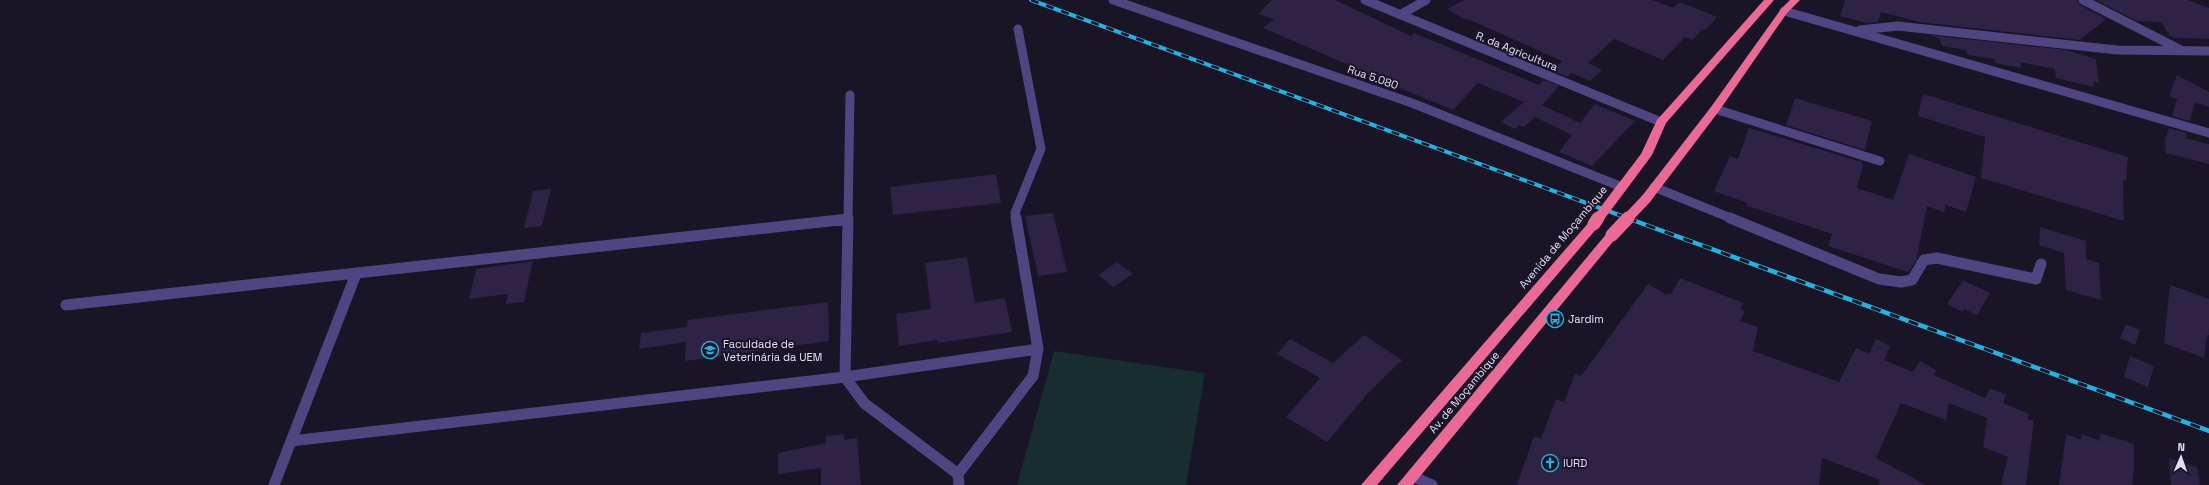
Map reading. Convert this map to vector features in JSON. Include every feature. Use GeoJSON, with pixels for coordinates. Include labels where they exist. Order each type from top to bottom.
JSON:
{"type":"FeatureCollection","features":[{"type":"Feature","properties":{"kind":"highway","name":"Avenida de Moçambique"},"geometry":{"type":"LineString","coordinates":[[1368,485],[1594,224],[1646,155],[1661,122],[1769,0]]}},
{"type":"Feature","properties":{"kind":"highway"},"geometry":{"type":"LineString","coordinates":[[1654,187],[1715,109],[1784,11],[1795,0]]}},
{"type":"Feature","properties":{"kind":"highway","name":"Av. de Moçambique"},"geometry":{"type":"LineString","coordinates":[[1408,481],[1612,235],[1646,199],[1654,187]]}},
{"type":"Feature","properties":{"kind":"street","name":"Rua 5.080"},"geometry":{"type":"LineString","coordinates":[[1113,0],[1412,103],[1622,187]]}},
{"type":"Feature","properties":{"kind":"street","name":"R. da Agricultura"},"geometry":{"type":"LineString","coordinates":[[1365,0],[1661,122]]}},
{"type":"Feature","properties":{"kind":"street"},"geometry":{"type":"LineString","coordinates":[[1400,15],[1426,0]]}},
{"type":"Feature","properties":{"kind":"street"},"geometry":{"type":"LineString","coordinates":[[2083,0],[2181,50]]}},
{"type":"Feature","properties":{"kind":"street"},"geometry":{"type":"LineString","coordinates":[[1784,11],[1856,30],[2209,133]]}},
{"type":"Feature","properties":{"kind":"street"},"geometry":{"type":"LineString","coordinates":[[1856,30],[1898,26],[2110,50],[2209,51]]}},
{"type":"Feature","properties":{"kind":"street"},"geometry":{"type":"LineString","coordinates":[[850,95],[845,377],[864,404],[959,480],[1033,376],[1038,349],[1015,213],[1041,149],[1018,29]]}},
{"type":"Feature","properties":{"kind":"street"},"geometry":{"type":"LineString","coordinates":[[1715,109],[1880,161]]}},
{"type":"Feature","properties":{"kind":"street"},"geometry":{"type":"LineString","coordinates":[[1654,187],[1879,279],[1901,282],[1912,280],[1924,260],[1937,258],[2036,279],[2040,264]]}},
{"type":"Feature","properties":{"kind":"street"},"geometry":{"type":"LineString","coordinates":[[66,305],[356,274],[848,218]]}},
{"type":"Feature","properties":{"kind":"street"},"geometry":{"type":"LineString","coordinates":[[274,485],[356,274]]}},
{"type":"Feature","properties":{"kind":"street"},"geometry":{"type":"LineString","coordinates":[[291,441],[845,377],[1038,349]]}},
{"type":"Feature","properties":{"kind":"street"},"geometry":{"type":"LineString","coordinates":[[1408,481],[1432,485]]}},
{"type":"Feature","properties":{"kind":"green space"},"geometry":{"type":"Polygon","coordinates":[[[1054,351],[1205,373],[1186,485],[1017,485],[1054,351]]]}},
{"type":"Feature","properties":{"kind":"building"},"geometry":{"type":"Polygon","coordinates":[[[1272,0],[1335,0],[1411,36],[1414,33],[1539,85],[1544,80],[1559,86],[1542,105],[1580,123],[1595,104],[1635,121],[1592,166],[1559,152],[1572,135],[1535,117],[1524,127],[1519,125],[1515,129],[1501,122],[1524,102],[1478,83],[1453,110],[1366,74],[1367,73],[1263,28],[1274,19],[1258,14],[1272,0]]]}},
{"type":"Feature","properties":{"kind":"building"},"geometry":{"type":"Polygon","coordinates":[[[1464,0],[1652,0],[1673,8],[1680,2],[1717,17],[1705,30],[1702,29],[1693,40],[1685,37],[1663,60],[1614,39],[1588,63],[1602,70],[1590,81],[1571,73],[1567,77],[1553,71],[1562,61],[1468,19],[1466,20],[1447,9],[1464,0]]]}},
{"type":"Feature","properties":{"kind":"building"},"geometry":{"type":"Polygon","coordinates":[[[1845,0],[2077,0],[2080,5],[2106,19],[2080,40],[1919,22],[1881,12],[1878,22],[1867,23],[1840,16],[1845,0]]]}},
{"type":"Feature","properties":{"kind":"building"},"geometry":{"type":"Polygon","coordinates":[[[2096,0],[2187,0],[2209,8],[2209,39],[2175,38],[2169,35],[2161,22],[2137,21],[2096,0]]]}},
{"type":"Feature","properties":{"kind":"building"},"geometry":{"type":"Polygon","coordinates":[[[1929,35],[2066,50],[2096,59],[2099,83],[2093,81],[2094,87],[2056,78],[2055,69],[2020,62],[2021,68],[1995,63],[1994,59],[1968,55],[1966,50],[1942,46],[1939,38],[1929,35]]]}},
{"type":"Feature","properties":{"kind":"building"},"geometry":{"type":"Polygon","coordinates":[[[2177,75],[2209,92],[2209,107],[2195,102],[2190,121],[2172,116],[2177,99],[2169,96],[2177,75]]]}},
{"type":"Feature","properties":{"kind":"building"},"geometry":{"type":"Polygon","coordinates":[[[1923,94],[2128,157],[2126,181],[2123,180],[2124,221],[1981,178],[1985,137],[1918,116],[1923,94]]]}},
{"type":"Feature","properties":{"kind":"building"},"geometry":{"type":"Polygon","coordinates":[[[1795,98],[1872,121],[1865,150],[1786,125],[1795,98]]]}},
{"type":"Feature","properties":{"kind":"building"},"geometry":{"type":"Polygon","coordinates":[[[1749,128],[1862,162],[1863,165],[1857,188],[1893,200],[1909,154],[1976,177],[1966,212],[1946,205],[1944,212],[1927,206],[1916,261],[1908,272],[1828,246],[1832,234],[1747,206],[1748,203],[1714,191],[1730,156],[1738,159],[1749,128]]]}},
{"type":"Feature","properties":{"kind":"building"},"geometry":{"type":"Polygon","coordinates":[[[2169,128],[2187,133],[2185,138],[2209,144],[2209,164],[2166,153],[2165,140],[2169,128]]]}},
{"type":"Feature","properties":{"kind":"building"},"geometry":{"type":"Polygon","coordinates":[[[996,174],[1001,203],[893,215],[890,187],[996,174]]]}},
{"type":"Feature","properties":{"kind":"building"},"geometry":{"type":"Polygon","coordinates":[[[551,189],[542,226],[524,228],[533,191],[551,189]]]}},
{"type":"Feature","properties":{"kind":"building"},"geometry":{"type":"Polygon","coordinates":[[[1053,213],[1067,272],[1038,276],[1025,216],[1053,213]]]}},
{"type":"Feature","properties":{"kind":"building"},"geometry":{"type":"Polygon","coordinates":[[[2040,227],[2086,241],[2086,259],[2099,263],[2101,300],[2066,290],[2064,253],[2039,245],[2040,227]]]}},
{"type":"Feature","properties":{"kind":"building"},"geometry":{"type":"Polygon","coordinates":[[[967,257],[975,303],[1005,298],[1012,332],[938,343],[937,340],[899,346],[896,314],[931,309],[925,263],[967,257]]]}},
{"type":"Feature","properties":{"kind":"building"},"geometry":{"type":"Polygon","coordinates":[[[533,261],[524,302],[506,304],[508,294],[469,299],[476,269],[533,261]]]}},
{"type":"Feature","properties":{"kind":"building"},"geometry":{"type":"Polygon","coordinates":[[[1117,262],[1133,274],[1113,287],[1098,275],[1117,262]]]}},
{"type":"Feature","properties":{"kind":"building"},"geometry":{"type":"Polygon","coordinates":[[[1680,278],[1743,303],[1740,309],[1745,311],[1740,321],[1758,327],[1753,351],[1839,382],[1856,348],[1869,354],[1876,339],[1890,346],[1884,360],[1913,372],[1920,361],[1936,370],[1934,375],[1985,398],[1990,388],[2006,395],[2003,403],[2029,414],[2027,419],[2034,421],[2026,485],[2001,485],[2008,457],[1983,447],[1987,418],[1949,403],[1946,420],[1901,403],[1876,458],[1926,485],[1878,485],[1880,480],[1822,458],[1819,485],[1517,485],[1534,436],[1541,439],[1556,399],[1564,402],[1575,374],[1581,376],[1648,284],[1667,295],[1668,293],[1671,294],[1680,278]]]}},
{"type":"Feature","properties":{"kind":"building"},"geometry":{"type":"Polygon","coordinates":[[[1963,280],[1990,293],[1977,315],[1964,309],[1963,312],[1947,304],[1963,280]]]}},
{"type":"Feature","properties":{"kind":"building"},"geometry":{"type":"Polygon","coordinates":[[[2170,285],[2209,299],[2209,335],[2207,335],[2204,358],[2164,343],[2170,285]]]}},
{"type":"Feature","properties":{"kind":"building"},"geometry":{"type":"Polygon","coordinates":[[[828,302],[829,341],[685,361],[686,342],[639,349],[641,333],[687,327],[688,320],[828,302]]]}},
{"type":"Feature","properties":{"kind":"building"},"geometry":{"type":"Polygon","coordinates":[[[2126,324],[2140,330],[2135,345],[2120,338],[2126,324]]]}},
{"type":"Feature","properties":{"kind":"building"},"geometry":{"type":"Polygon","coordinates":[[[1364,335],[1402,360],[1368,393],[1327,442],[1286,417],[1320,378],[1277,354],[1290,339],[1333,363],[1364,335]]]}},
{"type":"Feature","properties":{"kind":"building"},"geometry":{"type":"Polygon","coordinates":[[[2130,356],[2154,366],[2148,387],[2124,377],[2130,356]]]}},
{"type":"Feature","properties":{"kind":"building"},"geometry":{"type":"Polygon","coordinates":[[[2100,433],[2134,444],[2134,469],[2132,485],[2059,485],[2066,434],[2081,440],[2082,434],[2100,441],[2100,433]]]}},
{"type":"Feature","properties":{"kind":"building"},"geometry":{"type":"Polygon","coordinates":[[[844,434],[844,440],[857,438],[861,485],[821,485],[821,468],[778,474],[778,453],[826,443],[826,436],[844,434]]]}},
{"type":"Feature","properties":{"kind":"building"},"geometry":{"type":"Polygon","coordinates":[[[2169,458],[2197,467],[2200,485],[2171,485],[2169,458]]]}},
{"type":"Feature","properties":{"kind":"railway"},"geometry":{"type":"LineString","coordinates":[[1031,0],[1630,219]]}},
{"type":"Feature","properties":{"kind":"railway"},"geometry":{"type":"LineString","coordinates":[[1627,218],[2209,431]]}},
{"type":"Feature","properties":{"kind":"place","name":"Jardim"},"geometry":{"type":"Point","coordinates":[1555,319]}},
{"type":"Feature","properties":{"kind":"place","name":"Faculdade de Veterinária da UEM"},"geometry":{"type":"Point","coordinates":[710,350]}},
{"type":"Feature","properties":{"kind":"place","name":"IURD"},"geometry":{"type":"Point","coordinates":[1550,463]}}]}
